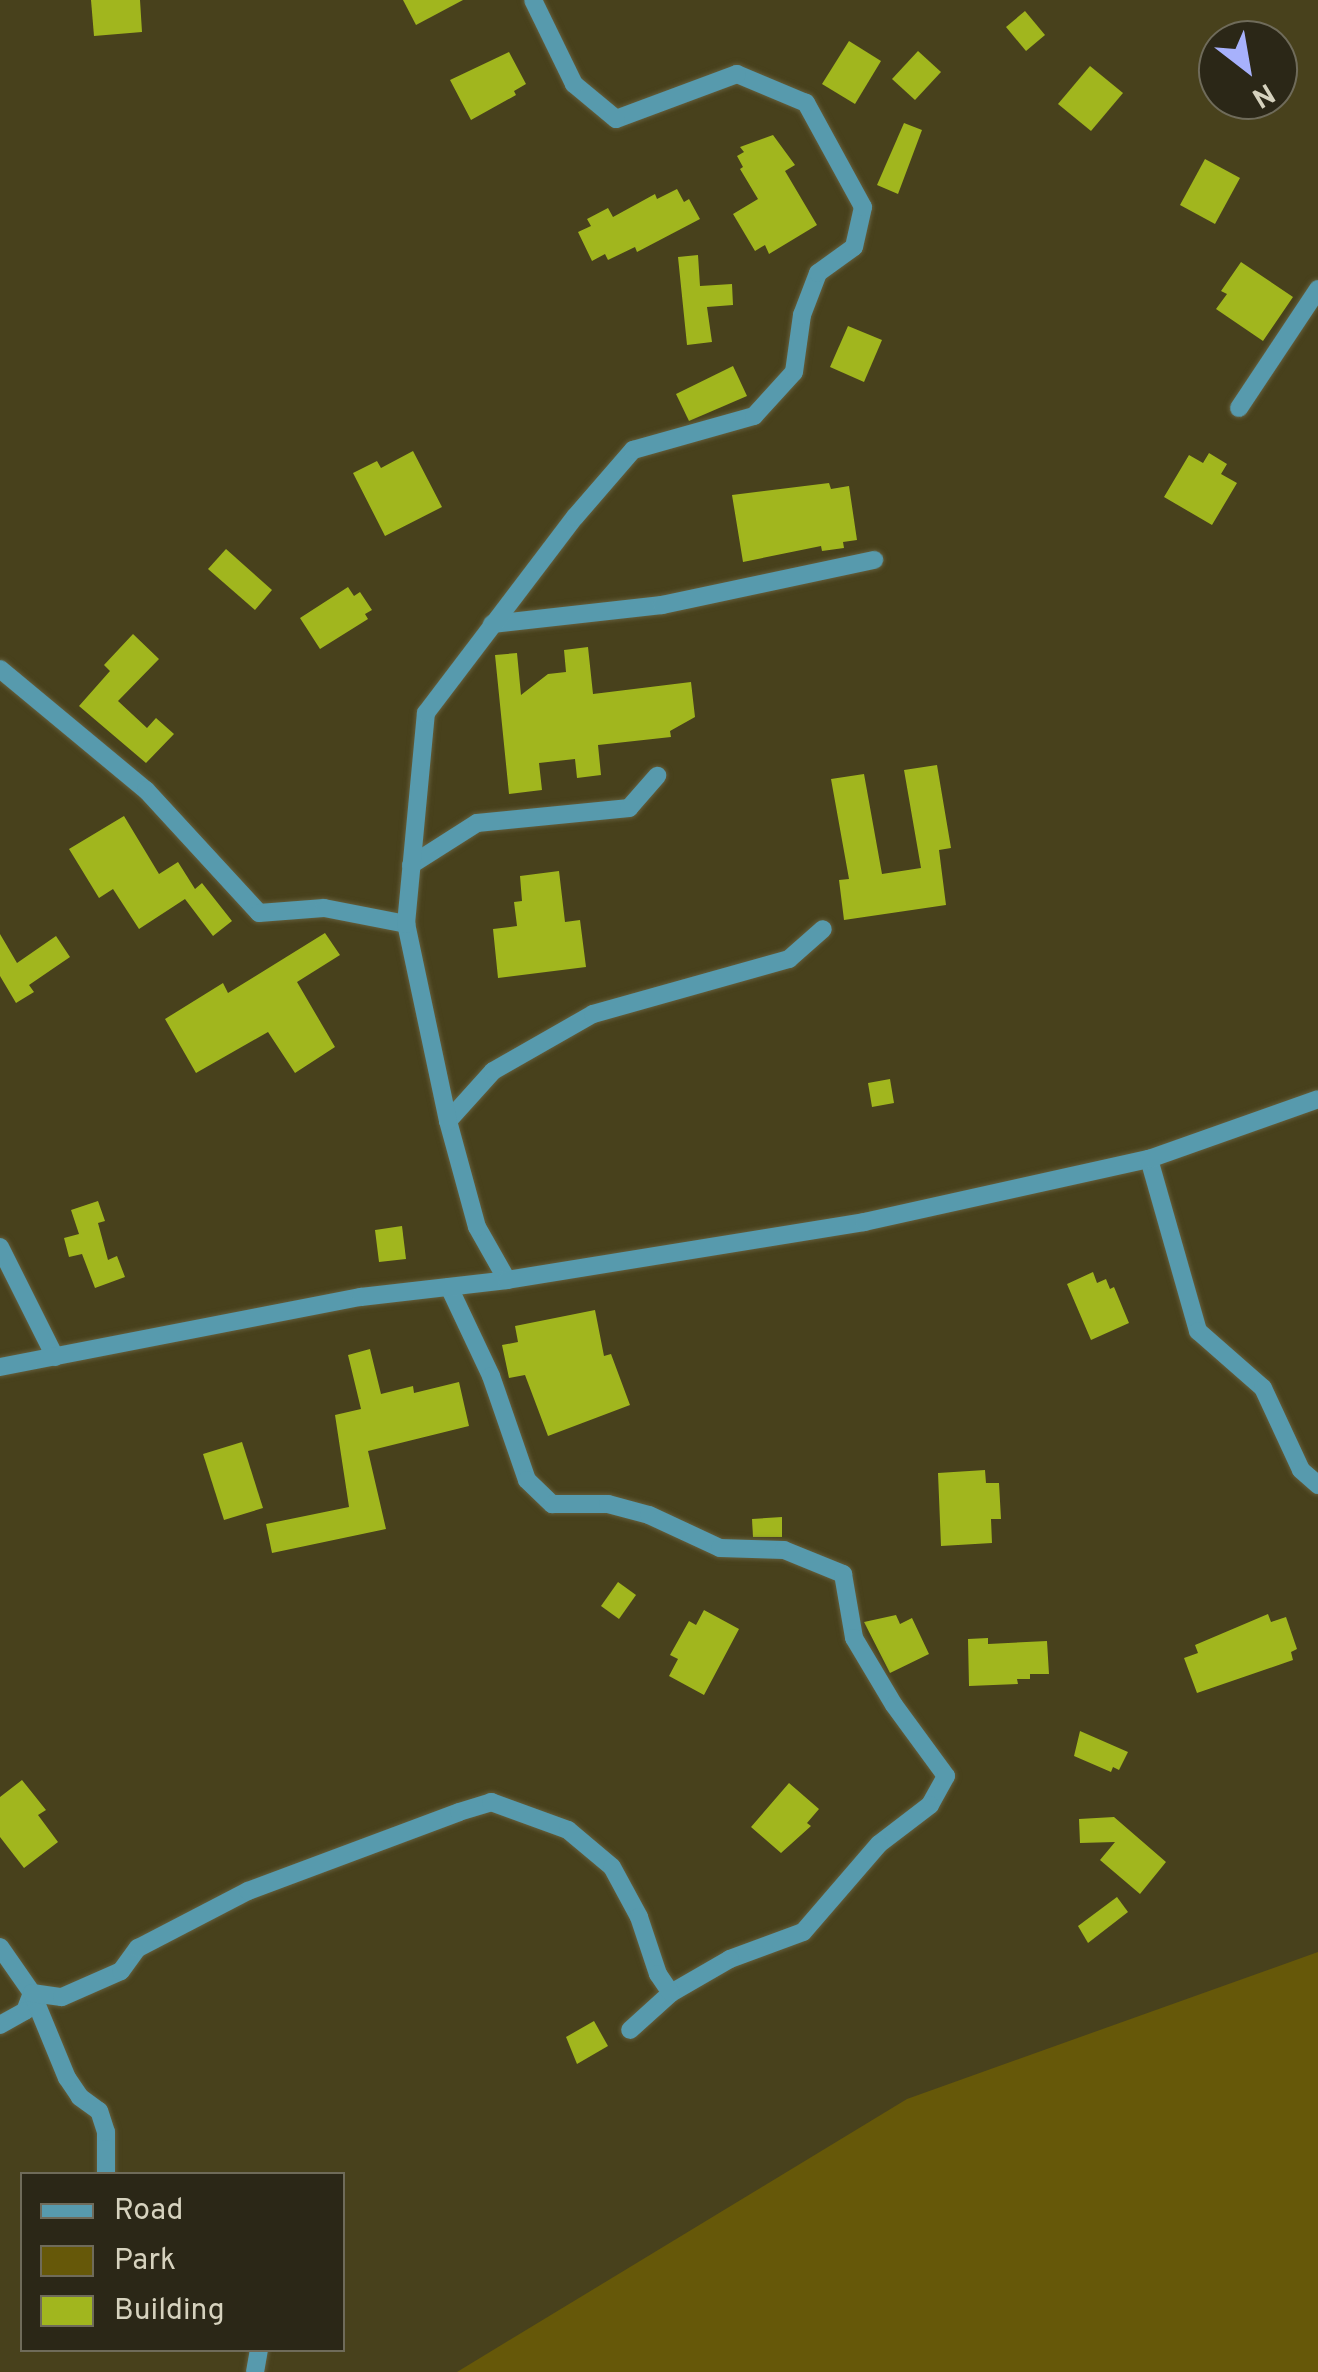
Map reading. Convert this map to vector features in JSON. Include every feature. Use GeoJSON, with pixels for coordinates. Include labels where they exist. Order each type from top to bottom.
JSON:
{"type":"FeatureCollection","features":[{"type":"Feature","properties":{"kind":"street"},"geometry":{"type":"LineString","coordinates":[[507,1280],[477,1227],[448,1120],[406,924],[426,713],[492,624],[633,450],[754,416],[794,372],[802,315],[818,272],[854,247],[863,207],[806,103],[736,74],[616,119],[574,84],[533,0]]}},
{"type":"Feature","properties":{"kind":"street"},"geometry":{"type":"LineString","coordinates":[[1239,408],[1318,289]]}},
{"type":"Feature","properties":{"kind":"street"},"geometry":{"type":"LineString","coordinates":[[492,624],[662,605],[874,560]]}},
{"type":"Feature","properties":{"kind":"street"},"geometry":{"type":"LineString","coordinates":[[0,669],[146,790],[258,913],[324,908],[406,924]]}},
{"type":"Feature","properties":{"kind":"street"},"geometry":{"type":"LineString","coordinates":[[411,865],[477,823],[629,808],[657,776]]}},
{"type":"Feature","properties":{"kind":"street"},"geometry":{"type":"LineString","coordinates":[[448,1120],[493,1071],[594,1014],[789,959],[823,929]]}},
{"type":"Feature","properties":{"kind":"street"},"geometry":{"type":"LineString","coordinates":[[0,1368],[360,1297],[507,1280],[864,1222],[1149,1159],[1318,1099]]}},
{"type":"Feature","properties":{"kind":"street"},"geometry":{"type":"LineString","coordinates":[[1149,1159],[1198,1331],[1262,1388],[1300,1470],[1318,1485]]}},
{"type":"Feature","properties":{"kind":"street"},"geometry":{"type":"LineString","coordinates":[[0,1247],[55,1356]]}},
{"type":"Feature","properties":{"kind":"street"},"geometry":{"type":"LineString","coordinates":[[450,1286],[491,1376],[527,1480],[552,1504],[608,1504],[649,1515],[720,1548],[784,1550],[843,1574],[854,1638],[894,1706],[946,1776],[930,1805],[879,1844],[803,1932],[730,1959],[672,1992],[630,2030]]}},
{"type":"Feature","properties":{"kind":"street"},"geometry":{"type":"LineString","coordinates":[[32,1993],[62,1997],[120,1971],[138,1948],[248,1891],[304,1866],[357,1853],[492,1802],[568,1830],[612,1867],[639,1917],[658,1974],[672,1992]]}},
{"type":"Feature","properties":{"kind":"street"},"geometry":{"type":"LineString","coordinates":[[0,1947],[32,1993],[67,2078],[80,2096],[100,2111],[106,2132],[106,2172]]}},
{"type":"Feature","properties":{"kind":"street"},"geometry":{"type":"LineString","coordinates":[[0,2026],[26,2011],[32,1993]]}},
{"type":"Feature","properties":{"kind":"green space"},"geometry":{"type":"Polygon","coordinates":[[[1318,1952],[1318,2372],[457,2372],[907,2099],[1318,1952]]]}},
{"type":"Feature","properties":{"kind":"building"},"geometry":{"type":"Polygon","coordinates":[[[91,0],[140,0],[142,32],[94,36],[91,0]]]}},
{"type":"Feature","properties":{"kind":"building"},"geometry":{"type":"Polygon","coordinates":[[[403,0],[463,0],[416,25],[403,0]]]}},
{"type":"Feature","properties":{"kind":"building"},"geometry":{"type":"Polygon","coordinates":[[[1025,11],[1045,35],[1026,51],[1006,27],[1025,11]]]}},
{"type":"Feature","properties":{"kind":"building"},"geometry":{"type":"Polygon","coordinates":[[[849,41],[881,61],[855,104],[822,84],[849,41]]]}},
{"type":"Feature","properties":{"kind":"building"},"geometry":{"type":"Polygon","coordinates":[[[918,51],[941,72],[915,100],[892,79],[918,51]]]}},
{"type":"Feature","properties":{"kind":"building"},"geometry":{"type":"Polygon","coordinates":[[[509,52],[526,84],[514,91],[516,95],[471,120],[450,80],[509,52]]]}},
{"type":"Feature","properties":{"kind":"building"},"geometry":{"type":"Polygon","coordinates":[[[1090,66],[1123,93],[1091,131],[1058,104],[1090,66]]]}},
{"type":"Feature","properties":{"kind":"building"},"geometry":{"type":"Polygon","coordinates":[[[904,123],[922,130],[898,194],[877,185],[904,123]]]}},
{"type":"Feature","properties":{"kind":"building"},"geometry":{"type":"Polygon","coordinates":[[[773,135],[795,165],[785,171],[817,225],[769,254],[765,245],[755,251],[733,214],[758,199],[740,169],[743,167],[737,156],[744,152],[740,147],[773,135]]]}},
{"type":"Feature","properties":{"kind":"building"},"geometry":{"type":"Polygon","coordinates":[[[1205,159],[1240,178],[1215,224],[1180,205],[1205,159]]]}},
{"type":"Feature","properties":{"kind":"building"},"geometry":{"type":"Polygon","coordinates":[[[677,189],[684,202],[689,199],[700,219],[637,252],[635,247],[608,260],[605,254],[592,261],[578,232],[591,226],[587,219],[608,208],[613,217],[655,194],[657,199],[677,189]]]}},
{"type":"Feature","properties":{"kind":"building"},"geometry":{"type":"Polygon","coordinates":[[[698,255],[700,286],[732,284],[733,305],[707,307],[712,342],[687,345],[678,257],[698,255]]]}},
{"type":"Feature","properties":{"kind":"building"},"geometry":{"type":"Polygon","coordinates":[[[1241,262],[1293,297],[1263,341],[1216,309],[1227,294],[1221,291],[1241,262]]]}},
{"type":"Feature","properties":{"kind":"building"},"geometry":{"type":"Polygon","coordinates":[[[848,326],[882,340],[864,382],[830,367],[848,326]]]}},
{"type":"Feature","properties":{"kind":"building"},"geometry":{"type":"Polygon","coordinates":[[[733,366],[747,396],[689,421],[676,394],[733,366]]]}},
{"type":"Feature","properties":{"kind":"building"},"geometry":{"type":"Polygon","coordinates":[[[413,451],[442,507],[385,536],[353,473],[377,461],[381,468],[413,451]]]}},
{"type":"Feature","properties":{"kind":"building"},"geometry":{"type":"Polygon","coordinates":[[[1209,453],[1227,464],[1221,474],[1237,483],[1212,525],[1164,497],[1189,455],[1203,463],[1209,453]]]}},
{"type":"Feature","properties":{"kind":"building"},"geometry":{"type":"Polygon","coordinates":[[[829,483],[831,489],[849,486],[857,540],[843,542],[844,548],[822,551],[821,546],[743,562],[732,495],[829,483]]]}},
{"type":"Feature","properties":{"kind":"building"},"geometry":{"type":"Polygon","coordinates":[[[226,549],[272,590],[255,610],[208,569],[226,549]]]}},
{"type":"Feature","properties":{"kind":"building"},"geometry":{"type":"Polygon","coordinates":[[[348,587],[354,596],[360,592],[372,610],[365,614],[368,619],[320,649],[300,618],[348,587]]]}},
{"type":"Feature","properties":{"kind":"building"},"geometry":{"type":"Polygon","coordinates":[[[133,634],[159,659],[118,701],[147,728],[156,718],[174,734],[146,763],[79,706],[110,671],[104,665],[133,634]]]}},
{"type":"Feature","properties":{"kind":"building"},"geometry":{"type":"Polygon","coordinates":[[[588,647],[593,694],[691,682],[695,717],[670,731],[671,737],[598,745],[601,775],[577,778],[575,759],[539,763],[542,790],[509,794],[495,655],[517,653],[521,695],[548,674],[566,672],[564,650],[588,647]]]}},
{"type":"Feature","properties":{"kind":"building"},"geometry":{"type":"Polygon","coordinates":[[[937,765],[951,848],[939,850],[946,905],[844,920],[839,880],[849,879],[831,779],[864,774],[882,874],[921,868],[904,770],[937,765]]]}},
{"type":"Feature","properties":{"kind":"building"},"geometry":{"type":"Polygon","coordinates":[[[124,816],[159,874],[178,862],[195,889],[202,883],[232,921],[213,936],[185,899],[139,929],[113,889],[99,898],[69,849],[124,816]]]}},
{"type":"Feature","properties":{"kind":"building"},"geometry":{"type":"Polygon","coordinates":[[[559,871],[565,922],[580,920],[586,967],[498,978],[493,929],[517,926],[514,902],[522,901],[520,876],[559,871]]]}},
{"type":"Feature","properties":{"kind":"building"},"geometry":{"type":"Polygon","coordinates":[[[325,933],[340,955],[297,982],[335,1047],[295,1073],[268,1032],[196,1073],[165,1019],[223,983],[228,993],[325,933]]]}},
{"type":"Feature","properties":{"kind":"building"},"geometry":{"type":"Polygon","coordinates":[[[0,934],[17,963],[56,936],[70,957],[29,985],[34,992],[16,1003],[0,976],[0,934]]]}},
{"type":"Feature","properties":{"kind":"building"},"geometry":{"type":"Polygon","coordinates":[[[890,1079],[894,1103],[872,1107],[868,1083],[890,1079]]]}},
{"type":"Feature","properties":{"kind":"building"},"geometry":{"type":"Polygon","coordinates":[[[98,1201],[105,1221],[98,1223],[108,1260],[117,1256],[125,1277],[95,1288],[82,1254],[69,1257],[64,1238],[79,1234],[71,1210],[98,1201]]]}},
{"type":"Feature","properties":{"kind":"building"},"geometry":{"type":"Polygon","coordinates":[[[402,1226],[406,1259],[379,1262],[375,1230],[402,1226]]]}},
{"type":"Feature","properties":{"kind":"building"},"geometry":{"type":"Polygon","coordinates":[[[1093,1272],[1097,1283],[1106,1279],[1110,1289],[1114,1287],[1129,1323],[1091,1340],[1067,1284],[1093,1272]]]}},
{"type":"Feature","properties":{"kind":"building"},"geometry":{"type":"Polygon","coordinates":[[[595,1310],[604,1356],[611,1354],[630,1405],[548,1436],[525,1375],[509,1378],[502,1345],[518,1342],[515,1326],[595,1310]]]}},
{"type":"Feature","properties":{"kind":"building"},"geometry":{"type":"Polygon","coordinates":[[[370,1349],[381,1394],[413,1386],[414,1393],[459,1382],[469,1426],[368,1451],[386,1529],[272,1553],[266,1524],[349,1507],[335,1415],[361,1409],[348,1355],[370,1349]]]}},
{"type":"Feature","properties":{"kind":"building"},"geometry":{"type":"Polygon","coordinates":[[[242,1442],[263,1508],[224,1520],[203,1454],[242,1442]]]}},
{"type":"Feature","properties":{"kind":"building"},"geometry":{"type":"Polygon","coordinates":[[[985,1470],[986,1483],[999,1483],[1001,1519],[991,1519],[992,1543],[941,1546],[938,1473],[985,1470]]]}},
{"type":"Feature","properties":{"kind":"building"},"geometry":{"type":"Polygon","coordinates":[[[782,1517],[782,1537],[753,1537],[752,1519],[782,1517]]]}},
{"type":"Feature","properties":{"kind":"building"},"geometry":{"type":"Polygon","coordinates":[[[618,1582],[636,1595],[619,1619],[601,1606],[618,1582]]]}},
{"type":"Feature","properties":{"kind":"building"},"geometry":{"type":"Polygon","coordinates":[[[704,1610],[739,1629],[704,1695],[669,1676],[678,1659],[670,1655],[689,1621],[696,1625],[704,1610]]]}},
{"type":"Feature","properties":{"kind":"building"},"geometry":{"type":"Polygon","coordinates":[[[1268,1614],[1271,1622],[1286,1617],[1297,1649],[1291,1652],[1293,1660],[1197,1693],[1184,1658],[1198,1653],[1195,1645],[1268,1614]]]}},
{"type":"Feature","properties":{"kind":"building"},"geometry":{"type":"Polygon","coordinates":[[[896,1615],[900,1624],[912,1618],[929,1654],[890,1673],[864,1622],[896,1615]]]}},
{"type":"Feature","properties":{"kind":"building"},"geometry":{"type":"Polygon","coordinates":[[[988,1638],[988,1644],[1047,1641],[1049,1674],[1030,1674],[1030,1679],[1017,1679],[1018,1684],[969,1686],[968,1639],[988,1638]]]}},
{"type":"Feature","properties":{"kind":"building"},"geometry":{"type":"Polygon","coordinates":[[[1080,1731],[1128,1752],[1119,1770],[1113,1767],[1111,1772],[1074,1756],[1080,1731]]]}},
{"type":"Feature","properties":{"kind":"building"},"geometry":{"type":"Polygon","coordinates":[[[22,1780],[46,1810],[38,1815],[58,1842],[24,1868],[0,1837],[0,1797],[22,1780]]]}},
{"type":"Feature","properties":{"kind":"building"},"geometry":{"type":"Polygon","coordinates":[[[789,1783],[819,1809],[807,1823],[811,1826],[781,1853],[751,1827],[789,1783]]]}},
{"type":"Feature","properties":{"kind":"building"},"geometry":{"type":"Polygon","coordinates":[[[1114,1817],[1166,1862],[1140,1894],[1100,1860],[1115,1842],[1080,1843],[1079,1819],[1114,1817]]]}},
{"type":"Feature","properties":{"kind":"building"},"geometry":{"type":"Polygon","coordinates":[[[1117,1897],[1128,1912],[1088,1943],[1078,1926],[1117,1897]]]}},
{"type":"Feature","properties":{"kind":"building"},"geometry":{"type":"Polygon","coordinates":[[[594,2021],[608,2046],[577,2064],[566,2037],[594,2021]]]}}]}
